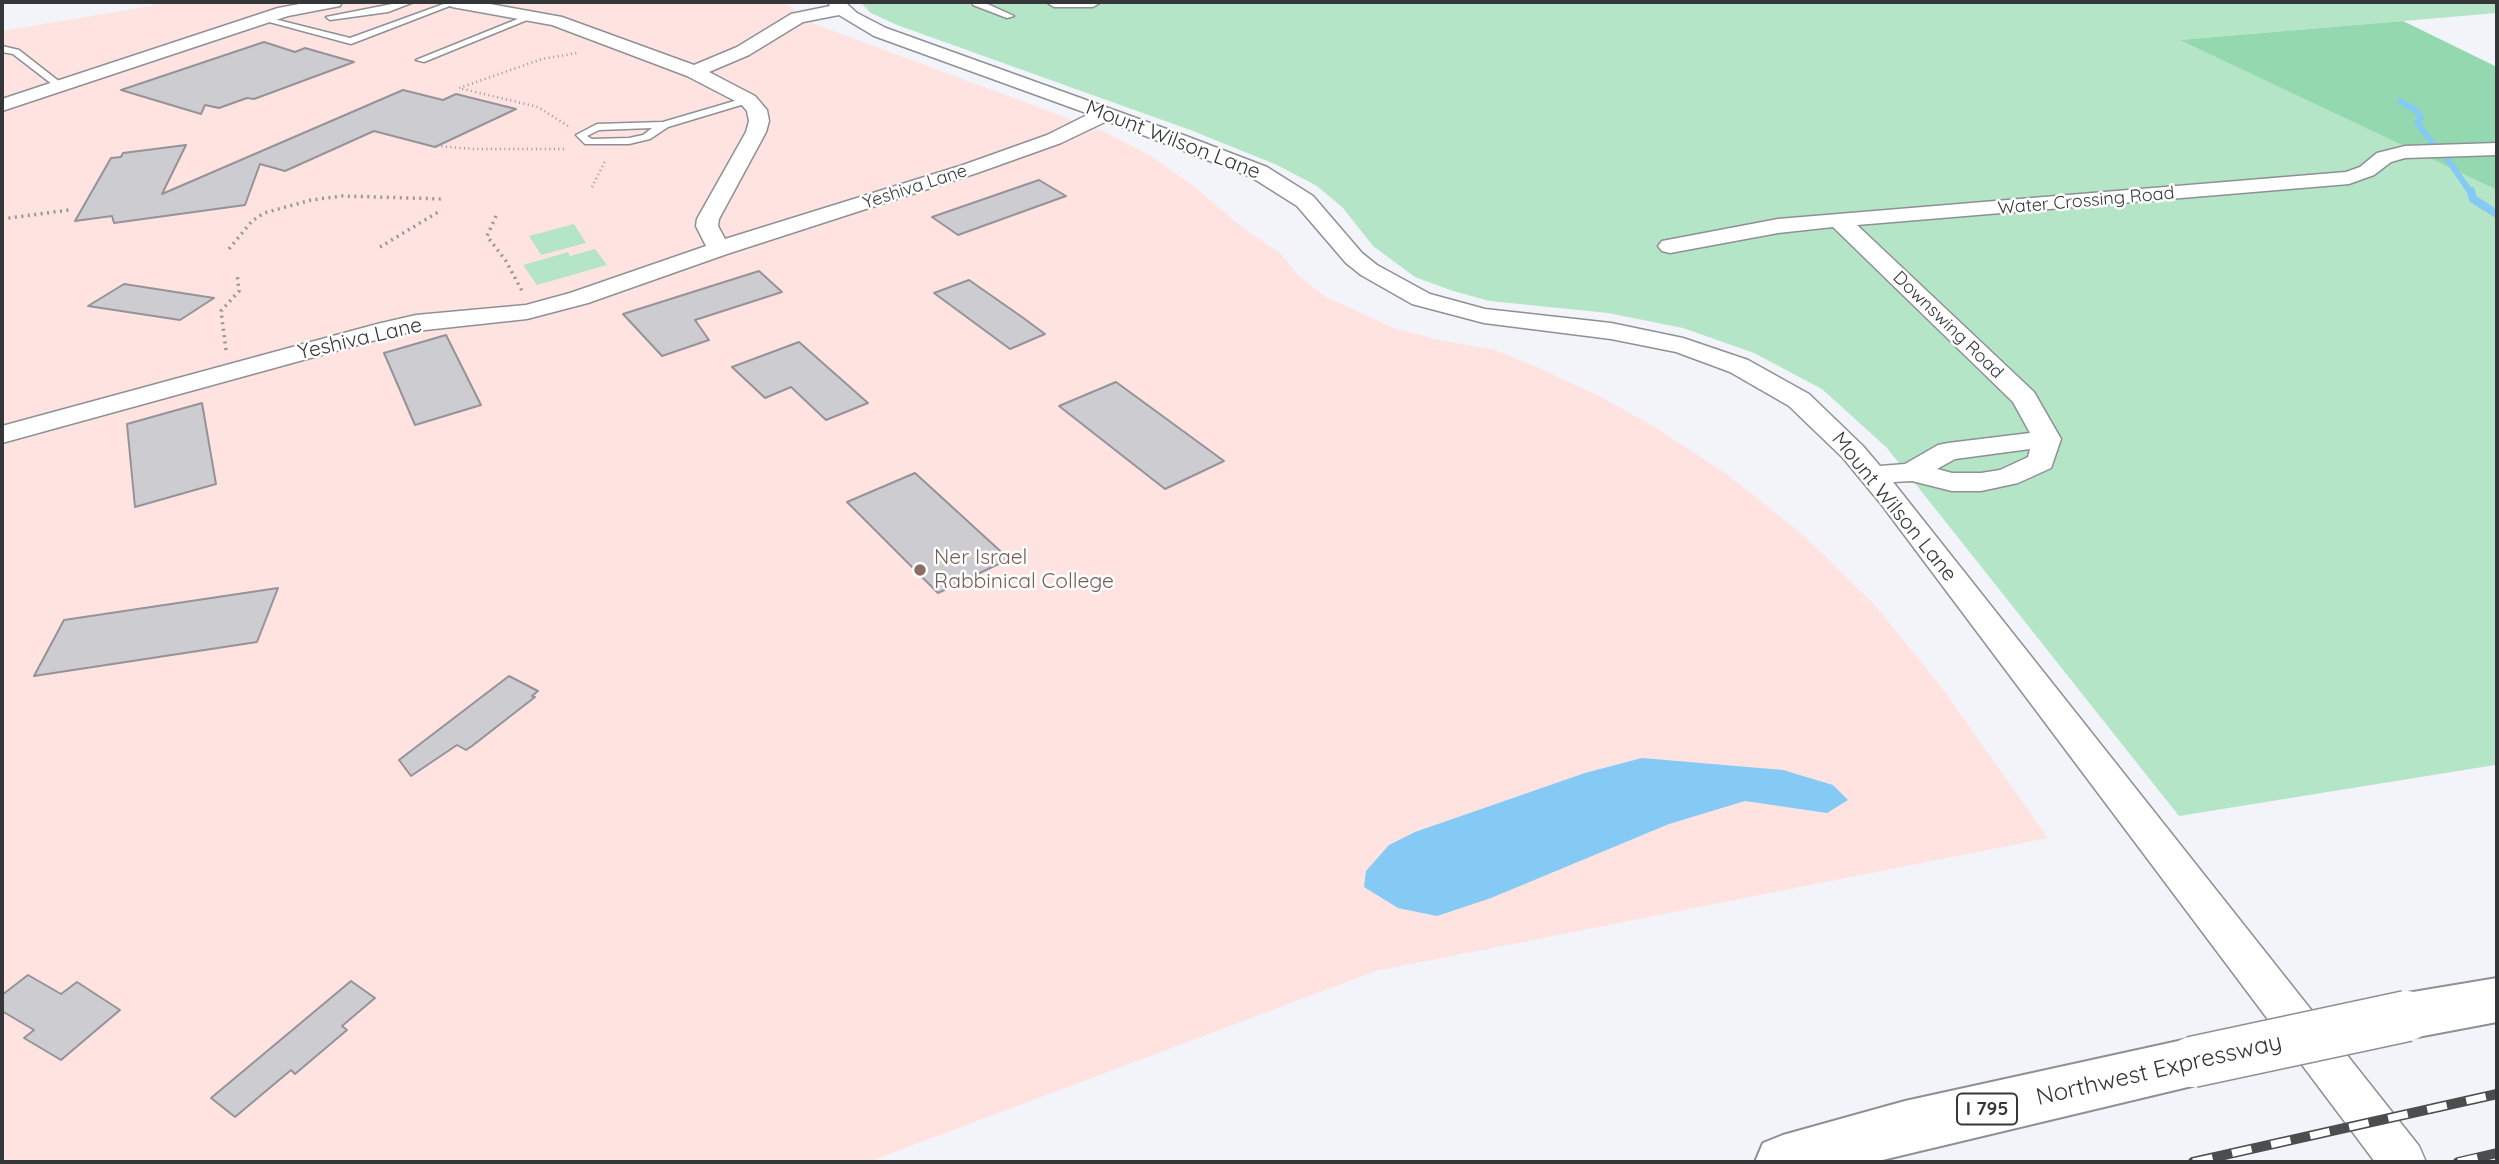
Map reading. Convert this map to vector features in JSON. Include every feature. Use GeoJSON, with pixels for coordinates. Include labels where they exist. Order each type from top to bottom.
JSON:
{"type":"FeatureCollection","features":[{"type":"Feature","properties":{"kind":"highway","name":"Northwest Expressway"},"geometry":{"type":"LineString","coordinates":[[1783,1162],[1905,1127],[2192,1062],[2407,1016],[2497,1000]]}},
{"type":"Feature","properties":{"kind":"street"},"geometry":{"type":"LineString","coordinates":[[454,2],[533,16],[585,30],[694,72],[748,100],[757,110],[759,121],[756,132],[707,226],[719,249]]}},
{"type":"Feature","properties":{"kind":"street"},"geometry":{"type":"LineString","coordinates":[[1054,2],[1093,2]]}},
{"type":"Feature","properties":{"kind":"street"},"geometry":{"type":"LineString","coordinates":[[694,72],[743,51],[797,18],[838,5]]}},
{"type":"Feature","properties":{"kind":"street","name":"Mount Wilson Lane"},"geometry":{"type":"LineString","coordinates":[[838,5],[850,17],[880,32],[1240,162],[1278,182],[1315,211],[1354,258],[1368,270],[1421,299],[1484,316],[1650,337],[1739,366],[1799,400],[1824,422],[1872,475],[2403,1162]]}},
{"type":"Feature","properties":{"kind":"street"},"geometry":{"type":"LineString","coordinates":[[2,105],[262,19],[332,9]]}},
{"type":"Feature","properties":{"kind":"street","name":"Yeshiva Lane"},"geometry":{"type":"LineString","coordinates":[[2,435],[416,323],[522,313],[579,298],[719,249],[960,173],[1054,139],[1106,114]]}},
{"type":"Feature","properties":{"kind":"street","name":"Water Crossing Road"},"geometry":{"type":"LineString","coordinates":[[1670,246],[1778,226],[2348,178],[2367,171],[2384,157],[2405,152],[2497,149]]}},
{"type":"Feature","properties":{"kind":"street","name":"Downswing Road"},"geometry":{"type":"LineString","coordinates":[[1838,220],[1956,330],[2024,398],[2047,439],[2041,462],[2008,477],[1981,482],[1952,482],[1912,472],[1872,475]]}},
{"type":"Feature","properties":{"kind":"lane"},"geometry":{"type":"LineString","coordinates":[[332,9],[388,9],[410,2]]}},
{"type":"Feature","properties":{"kind":"lane"},"geometry":{"type":"LineString","coordinates":[[262,19],[351,41],[454,2]]}},
{"type":"Feature","properties":{"kind":"lane"},"geometry":{"type":"LineString","coordinates":[[979,2],[975,3],[1010,16]]}},
{"type":"Feature","properties":{"kind":"lane"},"geometry":{"type":"LineString","coordinates":[[421,60],[533,16]]}},
{"type":"Feature","properties":{"kind":"lane"},"geometry":{"type":"LineString","coordinates":[[2,49],[16,52],[60,86]]}},
{"type":"Feature","properties":{"kind":"lane"},"geometry":{"type":"LineString","coordinates":[[664,125],[646,137],[629,141],[592,142],[581,138],[585,131],[597,127],[664,125],[748,100]]}},
{"type":"Feature","properties":{"kind":"path"},"geometry":{"type":"LineString","coordinates":[[575,131],[538,107],[459,88],[542,59],[577,53]]}},
{"type":"Feature","properties":{"kind":"path"},"geometry":{"type":"LineString","coordinates":[[437,146],[474,149],[570,149]]}},
{"type":"Feature","properties":{"kind":"path"},"geometry":{"type":"LineString","coordinates":[[592,187],[607,158]]}},
{"type":"Feature","properties":{"kind":"path"},"geometry":{"type":"LineString","coordinates":[[229,249],[252,221],[264,213],[311,200],[342,196],[443,199]]}},
{"type":"Feature","properties":{"kind":"path"},"geometry":{"type":"LineString","coordinates":[[2,219],[69,210]]}},
{"type":"Feature","properties":{"kind":"path"},"geometry":{"type":"LineString","coordinates":[[380,247],[440,211]]}},
{"type":"Feature","properties":{"kind":"path"},"geometry":{"type":"LineString","coordinates":[[496,216],[487,236],[518,281],[524,297],[522,313]]}},
{"type":"Feature","properties":{"kind":"path"},"geometry":{"type":"LineString","coordinates":[[228,372],[221,311],[239,291],[237,274]]}},
{"type":"Feature","properties":{"kind":"shaded area","name":"Ner Israel Rabbinical College"},"geometry":{"type":"Polygon","coordinates":[[[160,2],[784,2],[815,24],[1105,132],[1151,156],[1195,187],[1242,227],[1280,253],[1299,276],[1326,297],[1394,328],[1495,350],[1539,368],[1603,398],[1655,427],[1728,475],[1803,535],[1875,605],[1942,688],[2048,838],[1376,971],[868,1162],[2,1162],[2,31],[151,6],[160,2]]]}},
{"type":"Feature","properties":{"kind":"green space"},"geometry":{"type":"Polygon","coordinates":[[[860,2],[2497,2],[2497,13],[2181,40],[2497,190],[2495,765],[2179,816],[1887,448],[1822,389],[1754,353],[1683,328],[1608,313],[1490,301],[1415,277],[1373,246],[1343,208],[1317,186],[1277,165],[1193,131],[897,25],[871,13],[860,2]]]}},
{"type":"Feature","properties":{"kind":"green space"},"geometry":{"type":"Polygon","coordinates":[[[2403,21],[2497,67],[2497,190],[2180,40],[2403,21]]]}},
{"type":"Feature","properties":{"kind":"green space"},"geometry":{"type":"Polygon","coordinates":[[[574,224],[586,243],[541,255],[529,236],[574,224]]]}},
{"type":"Feature","properties":{"kind":"green space"},"geometry":{"type":"Polygon","coordinates":[[[595,249],[607,265],[537,285],[523,265],[568,252],[570,256],[595,249]]]}},
{"type":"Feature","properties":{"kind":"water"},"geometry":{"type":"Polygon","coordinates":[[[1642,758],[1783,770],[1833,785],[1848,800],[1827,813],[1745,801],[1669,824],[1491,898],[1437,916],[1398,908],[1364,887],[1366,871],[1389,845],[1415,832],[1585,773],[1642,758]]]}},
{"type":"Feature","properties":{"kind":"building"},"geometry":{"type":"Polygon","coordinates":[[[264,42],[295,52],[305,48],[354,62],[254,99],[247,98],[219,108],[205,105],[201,114],[121,90],[264,42]]]}},
{"type":"Feature","properties":{"kind":"building"},"geometry":{"type":"Polygon","coordinates":[[[403,90],[443,100],[456,94],[516,109],[435,147],[374,131],[285,171],[260,164],[245,205],[114,223],[112,216],[75,221],[111,158],[121,157],[123,153],[186,145],[162,194],[403,90]]]}},
{"type":"Feature","properties":{"kind":"building"},"geometry":{"type":"Polygon","coordinates":[[[1039,180],[1066,196],[958,235],[932,217],[1039,180]]]}},
{"type":"Feature","properties":{"kind":"building"},"geometry":{"type":"Polygon","coordinates":[[[759,271],[782,292],[695,320],[709,340],[662,356],[623,314],[759,271]]]}},
{"type":"Feature","properties":{"kind":"building"},"geometry":{"type":"Polygon","coordinates":[[[969,280],[1045,334],[1010,349],[934,293],[969,280]]]}},
{"type":"Feature","properties":{"kind":"building"},"geometry":{"type":"Polygon","coordinates":[[[124,284],[214,298],[180,320],[88,306],[124,284]]]}},
{"type":"Feature","properties":{"kind":"building"},"geometry":{"type":"Polygon","coordinates":[[[446,335],[481,405],[415,425],[384,353],[446,335]]]}},
{"type":"Feature","properties":{"kind":"building"},"geometry":{"type":"Polygon","coordinates":[[[799,342],[868,403],[826,420],[791,387],[765,398],[732,367],[799,342]]]}},
{"type":"Feature","properties":{"kind":"building"},"geometry":{"type":"Polygon","coordinates":[[[1116,382],[1224,461],[1165,489],[1059,406],[1116,382]]]}},
{"type":"Feature","properties":{"kind":"building"},"geometry":{"type":"Polygon","coordinates":[[[202,403],[216,484],[135,507],[127,424],[202,403]]]}},
{"type":"Feature","properties":{"kind":"building"},"geometry":{"type":"Polygon","coordinates":[[[915,473],[1009,559],[938,593],[847,502],[915,473]]]}},
{"type":"Feature","properties":{"kind":"building"},"geometry":{"type":"Polygon","coordinates":[[[278,588],[257,642],[34,676],[64,620],[278,588]]]}},
{"type":"Feature","properties":{"kind":"building"},"geometry":{"type":"Polygon","coordinates":[[[509,676],[538,691],[532,696],[535,697],[466,750],[457,745],[411,776],[399,760],[509,676]]]}},
{"type":"Feature","properties":{"kind":"building"},"geometry":{"type":"Polygon","coordinates":[[[28,975],[61,994],[77,982],[120,1010],[61,1060],[24,1038],[34,1030],[2,1011],[2,995],[28,975]]]}},
{"type":"Feature","properties":{"kind":"building"},"geometry":{"type":"Polygon","coordinates":[[[351,981],[375,998],[342,1026],[347,1030],[295,1074],[291,1070],[235,1117],[211,1098],[351,981]]]}},
{"type":"Feature","properties":{"kind":"waterway"},"geometry":{"type":"LineString","coordinates":[[2400,101],[2417,111],[2421,118],[2417,123],[2433,144]]}},
{"type":"Feature","properties":{"kind":"waterway"},"geometry":{"type":"LineString","coordinates":[[2444,154],[2471,193]]}},
{"type":"Feature","properties":{"kind":"waterway"},"geometry":{"type":"LineString","coordinates":[[2471,191],[2473,199],[2497,214]]}},
{"type":"Feature","properties":{"kind":"railway"},"geometry":{"type":"LineString","coordinates":[[2193,1162],[2497,1094]]}},
{"type":"Feature","properties":{"kind":"railway"},"geometry":{"type":"LineString","coordinates":[[2458,1162],[2497,1153]]}},
{"type":"Feature","properties":{"kind":"place","name":"Ner Israel Rabbinical College"},"geometry":{"type":"Point","coordinates":[920,570]}}]}
